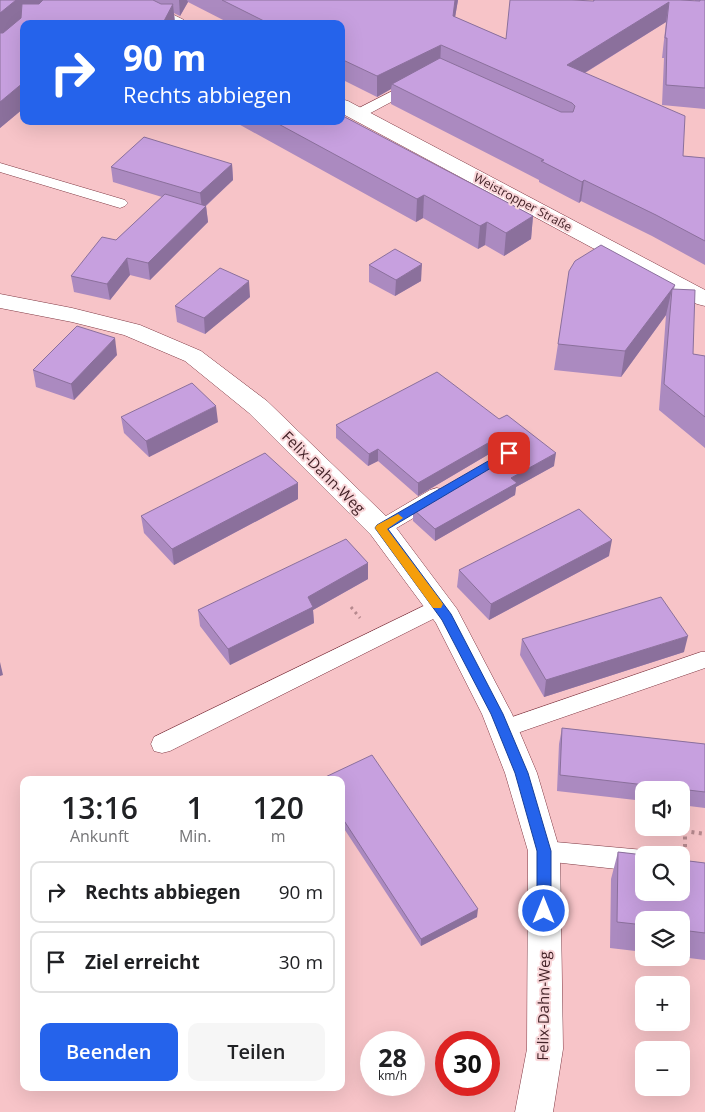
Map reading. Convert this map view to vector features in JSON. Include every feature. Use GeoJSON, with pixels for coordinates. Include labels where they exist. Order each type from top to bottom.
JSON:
{"type":"FeatureCollection","features":[{"type":"Feature","properties":{"kind":"street"},"geometry":{"type":"LineString","coordinates":[[131,0],[170,20]]}},
{"type":"Feature","properties":{"kind":"street","name":"Weistropper Straße"},"geometry":{"type":"LineString","coordinates":[[350,110],[705,299]]}},
{"type":"Feature","properties":{"kind":"street","name":"Felix-Dahn-Weg"},"geometry":{"type":"LineString","coordinates":[[0,301],[72,315],[132,330],[193,356],[258,407],[381,528],[447,617],[503,729],[521,773],[544,851],[545,1049],[534,1112]]}},
{"type":"Feature","properties":{"kind":"lane"},"geometry":{"type":"LineString","coordinates":[[350,110],[431,75]]}},
{"type":"Feature","properties":{"kind":"lane"},"geometry":{"type":"LineString","coordinates":[[0,166],[120,203]]}},
{"type":"Feature","properties":{"kind":"lane"},"geometry":{"type":"LineString","coordinates":[[381,528],[449,488]]}},
{"type":"Feature","properties":{"kind":"lane"},"geometry":{"type":"LineString","coordinates":[[162,744],[438,607]]}},
{"type":"Feature","properties":{"kind":"lane"},"geometry":{"type":"LineString","coordinates":[[503,729],[705,660]]}},
{"type":"Feature","properties":{"kind":"lane"},"geometry":{"type":"LineString","coordinates":[[544,851],[635,860]]}},
{"type":"Feature","properties":{"kind":"path"},"geometry":{"type":"LineString","coordinates":[[685,846],[685,832],[705,834]]}},
{"type":"Feature","properties":{"kind":"building"},"geometry":{"type":"Polygon","coordinates":[[[0,0],[16,0],[0,13],[0,0]]]}},
{"type":"Feature","properties":{"kind":"building"},"geometry":{"type":"Polygon","coordinates":[[[43,0],[153,0],[161,4],[173,4],[165,20],[20,20],[20,85],[0,102],[0,33],[3,33],[21,18],[22,4],[39,4],[43,0]]]}},
{"type":"Feature","properties":{"kind":"building"},"geometry":{"type":"Polygon","coordinates":[[[222,0],[455,0],[453,16],[506,39],[510,0],[705,0],[705,88],[666,85],[667,38],[665,38],[669,2],[567,65],[685,116],[683,156],[705,158],[705,241],[584,180],[582,182],[541,161],[544,160],[392,84],[440,58],[561,112],[573,112],[575,106],[572,103],[441,45],[377,76],[345,61],[345,20],[262,20],[222,0]]]}},
{"type":"Feature","properties":{"kind":"building"},"geometry":{"type":"Polygon","coordinates":[[[345,117],[533,216],[506,233],[487,222],[480,226],[424,195],[417,199],[280,125],[345,125],[345,117]]]}},
{"type":"Feature","properties":{"kind":"building"},"geometry":{"type":"Polygon","coordinates":[[[144,137],[232,164],[200,193],[111,167],[144,137]]]}},
{"type":"Feature","properties":{"kind":"building"},"geometry":{"type":"Polygon","coordinates":[[[165,194],[206,206],[148,263],[127,258],[107,284],[71,276],[102,237],[116,240],[165,194]]]}},
{"type":"Feature","properties":{"kind":"building"},"geometry":{"type":"Polygon","coordinates":[[[601,245],[675,285],[625,351],[558,344],[569,271],[575,261],[601,245]]]}},
{"type":"Feature","properties":{"kind":"building"},"geometry":{"type":"Polygon","coordinates":[[[395,249],[422,264],[396,280],[369,265],[395,249]]]}},
{"type":"Feature","properties":{"kind":"building"},"geometry":{"type":"Polygon","coordinates":[[[220,268],[249,281],[204,318],[175,306],[220,268]]]}},
{"type":"Feature","properties":{"kind":"building"},"geometry":{"type":"Polygon","coordinates":[[[672,289],[695,290],[693,354],[705,356],[705,417],[664,384],[672,289]]]}},
{"type":"Feature","properties":{"kind":"building"},"geometry":{"type":"Polygon","coordinates":[[[77,326],[115,338],[71,384],[33,370],[77,326]]]}},
{"type":"Feature","properties":{"kind":"building"},"geometry":{"type":"Polygon","coordinates":[[[437,372],[499,419],[507,415],[556,453],[511,478],[517,483],[435,529],[413,509],[518,446],[521,440],[518,435],[510,433],[502,435],[418,483],[378,449],[369,454],[336,425],[437,372]]]}},
{"type":"Feature","properties":{"kind":"building"},"geometry":{"type":"Polygon","coordinates":[[[192,383],[216,406],[146,441],[121,417],[192,383]]]}},
{"type":"Feature","properties":{"kind":"building"},"geometry":{"type":"Polygon","coordinates":[[[265,453],[298,483],[172,549],[141,516],[265,453]]]}},
{"type":"Feature","properties":{"kind":"building"},"geometry":{"type":"Polygon","coordinates":[[[579,509],[612,540],[491,604],[459,570],[579,509]]]}},
{"type":"Feature","properties":{"kind":"building"},"geometry":{"type":"Polygon","coordinates":[[[346,539],[368,563],[308,597],[313,607],[228,649],[198,610],[346,539]]]}},
{"type":"Feature","properties":{"kind":"building"},"geometry":{"type":"Polygon","coordinates":[[[661,597],[688,636],[546,680],[522,639],[661,597]]]}},
{"type":"Feature","properties":{"kind":"building"},"geometry":{"type":"Polygon","coordinates":[[[562,728],[705,744],[705,792],[690,790],[690,781],[635,781],[635,784],[560,775],[562,728]]]}},
{"type":"Feature","properties":{"kind":"building"},"geometry":{"type":"Polygon","coordinates":[[[372,755],[478,909],[421,939],[345,822],[345,776],[327,776],[372,755]]]}},
{"type":"Feature","properties":{"kind":"building"},"geometry":{"type":"Polygon","coordinates":[[[618,852],[635,854],[635,901],[690,901],[690,861],[705,863],[705,933],[690,931],[690,911],[635,911],[635,924],[617,922],[618,852]]]}},
{"type":"Feature","properties":{"kind":"slow traffic"},"geometry":{"type":"LineString","coordinates":[[398,518],[381,528],[437,604]]}},
{"type":"Feature","properties":{"kind":"route"},"geometry":{"type":"LineString","coordinates":[[509,453],[381,528],[447,617],[497,714],[521,773],[544,851],[544,911]]}}]}
